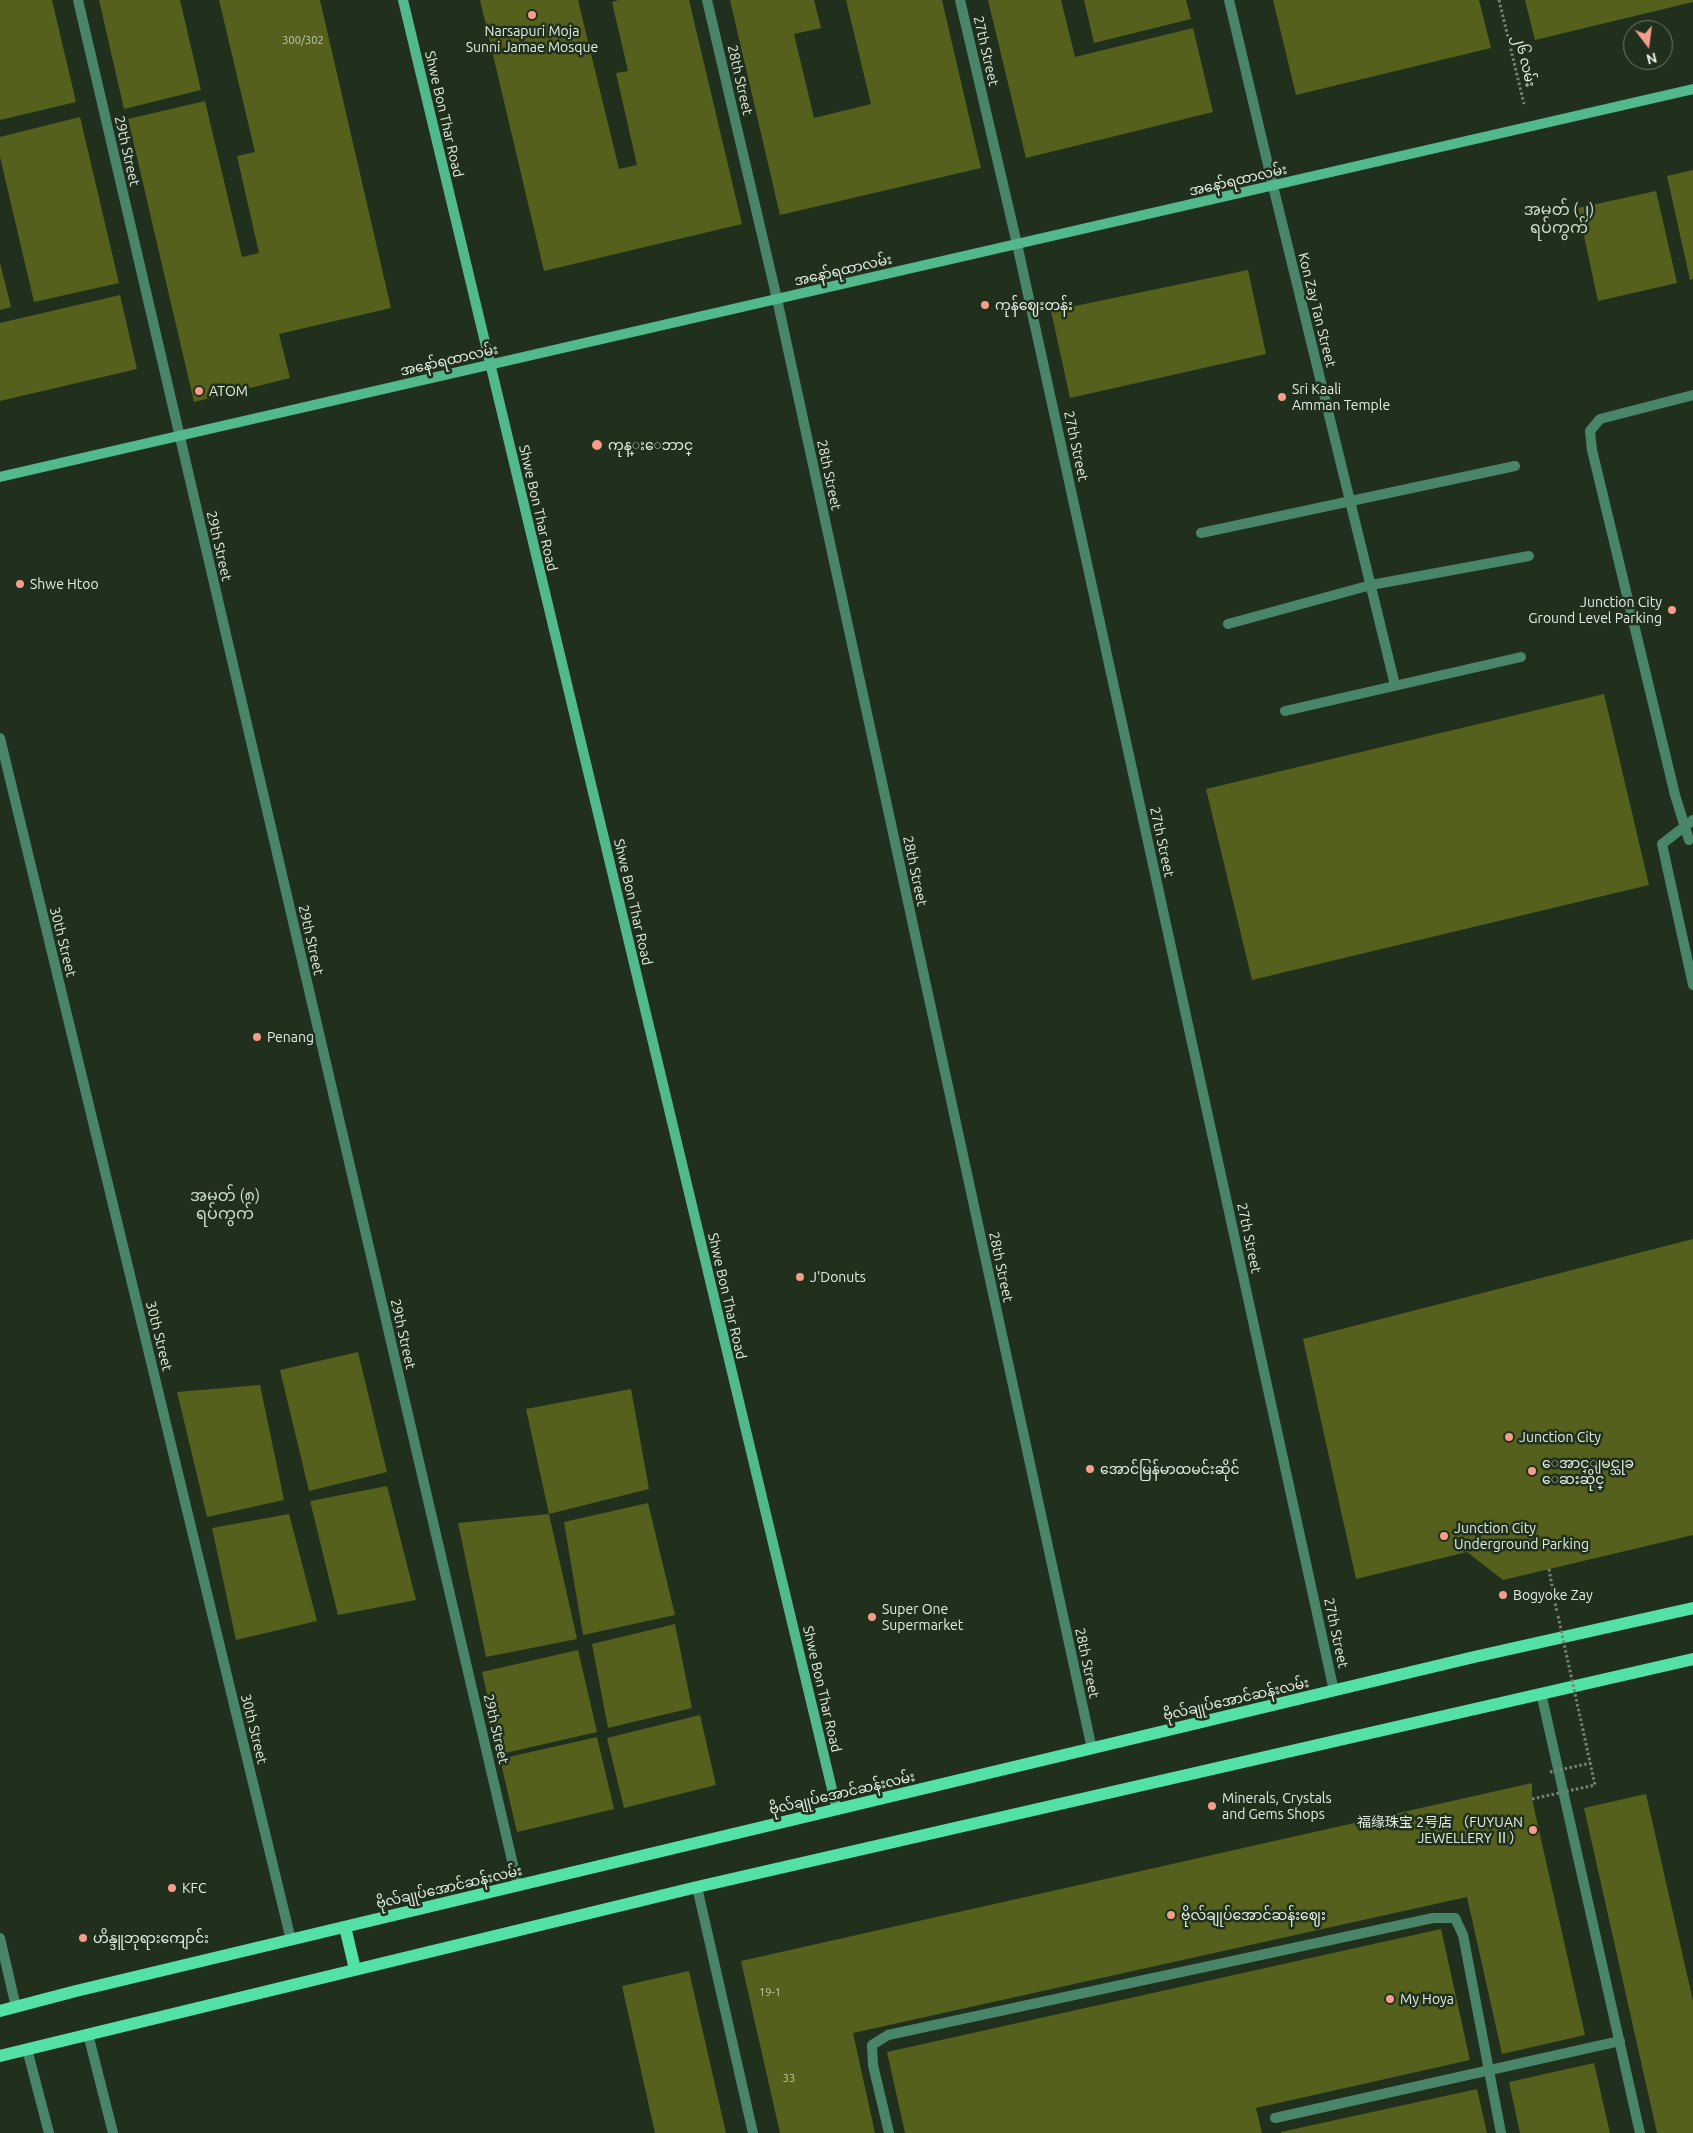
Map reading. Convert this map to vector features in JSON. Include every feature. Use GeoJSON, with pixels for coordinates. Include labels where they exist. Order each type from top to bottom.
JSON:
{"type":"FeatureCollection","features":[{"type":"Feature","properties":{"kind":"main road","name":"Shwe Bon Thar Road"},"geometry":{"type":"LineString","coordinates":[[403,0],[836,1810]]}},
{"type":"Feature","properties":{"kind":"main road","name":"အနော်ရထာလမ်း"},"geometry":{"type":"LineString","coordinates":[[0,477],[1693,90]]}},
{"type":"Feature","properties":{"kind":"main road","name":"ဗိုလ်ချုပ်အောင်ဆန်းလမ်း"},"geometry":{"type":"LineString","coordinates":[[0,2011],[1334,1691],[1693,1608]]}},
{"type":"Feature","properties":{"kind":"main road"},"geometry":{"type":"LineString","coordinates":[[0,2056],[697,1887],[1693,1659]]}},
{"type":"Feature","properties":{"kind":"main road"},"geometry":{"type":"LineString","coordinates":[[345,1927],[355,1969]]}},
{"type":"Feature","properties":{"kind":"street","name":"29th Street"},"geometry":{"type":"LineString","coordinates":[[78,0],[518,1886]]}},
{"type":"Feature","properties":{"kind":"street","name":"28th Street"},"geometry":{"type":"LineString","coordinates":[[707,0],[777,299],[1092,1749]]}},
{"type":"Feature","properties":{"kind":"street","name":"27th Street"},"geometry":{"type":"LineString","coordinates":[[960,0],[1018,244],[1334,1691]]}},
{"type":"Feature","properties":{"kind":"street","name":"Kon Zay Tan Street"},"geometry":{"type":"LineString","coordinates":[[1229,0],[1272,186],[1395,685]]}},
{"type":"Feature","properties":{"kind":"street"},"geometry":{"type":"LineString","coordinates":[[1689,840],[1689,823],[1672,785],[1592,450],[1590,431],[1600,419],[1693,394]]}},
{"type":"Feature","properties":{"kind":"street"},"geometry":{"type":"LineString","coordinates":[[1201,533],[1515,466]]}},
{"type":"Feature","properties":{"kind":"street"},"geometry":{"type":"LineString","coordinates":[[1228,624],[1371,585],[1529,556]]}},
{"type":"Feature","properties":{"kind":"street"},"geometry":{"type":"LineString","coordinates":[[1285,711],[1521,657]]}},
{"type":"Feature","properties":{"kind":"street","name":"30th Street"},"geometry":{"type":"LineString","coordinates":[[0,738],[290,1940]]}},
{"type":"Feature","properties":{"kind":"street"},"geometry":{"type":"LineString","coordinates":[[1689,823],[1662,844],[1693,985]]}},
{"type":"Feature","properties":{"kind":"street"},"geometry":{"type":"LineString","coordinates":[[1541,1693],[1640,2133]]}},
{"type":"Feature","properties":{"kind":"street"},"geometry":{"type":"LineString","coordinates":[[697,1887],[753,2133]]}},
{"type":"Feature","properties":{"kind":"street"},"geometry":{"type":"LineString","coordinates":[[889,2133],[873,2065],[872,2045],[888,2035],[1434,1918],[1455,1918],[1463,1936],[1502,2133]]}},
{"type":"Feature","properties":{"kind":"street"},"geometry":{"type":"LineString","coordinates":[[0,1938],[16,2007]]}},
{"type":"Feature","properties":{"kind":"street"},"geometry":{"type":"LineString","coordinates":[[88,2034],[113,2133]]}},
{"type":"Feature","properties":{"kind":"street"},"geometry":{"type":"LineString","coordinates":[[1275,2118],[1620,2041]]}},
{"type":"Feature","properties":{"kind":"street"},"geometry":{"type":"LineString","coordinates":[[27,2049],[49,2133]]}},
{"type":"Feature","properties":{"kind":"path","name":"၂၆ လမ်း"},"geometry":{"type":"LineString","coordinates":[[1499,0],[1530,126]]}},
{"type":"Feature","properties":{"kind":"path"},"geometry":{"type":"LineString","coordinates":[[1532,1799],[1596,1785],[1549,1569]]}},
{"type":"Feature","properties":{"kind":"path"},"geometry":{"type":"LineString","coordinates":[[1550,1772],[1591,1763]]}},
{"type":"Feature","properties":{"kind":"building"},"geometry":{"type":"Polygon","coordinates":[[[0,0],[52,0],[76,102],[0,120],[0,0]]]}},
{"type":"Feature","properties":{"kind":"building"},"geometry":{"type":"Polygon","coordinates":[[[99,0],[180,0],[201,90],[124,109],[99,0]]]}},
{"type":"Feature","properties":{"kind":"building"},"geometry":{"type":"Polygon","coordinates":[[[219,0],[320,0],[391,308],[279,334],[290,378],[194,402],[128,119],[205,101],[242,257],[259,253],[237,156],[255,152],[219,0]]]}},
{"type":"Feature","properties":{"kind":"building"},"geometry":{"type":"Polygon","coordinates":[[[480,0],[578,0],[619,169],[637,165],[616,73],[628,71],[612,2],[619,0],[689,0],[742,224],[544,271],[480,0]]]}},
{"type":"Feature","properties":{"kind":"building"},"geometry":{"type":"Polygon","coordinates":[[[730,0],[814,0],[821,28],[794,34],[814,118],[871,104],[846,0],[942,0],[981,168],[780,215],[730,0]]]}},
{"type":"Feature","properties":{"kind":"building"},"geometry":{"type":"Polygon","coordinates":[[[988,0],[1061,0],[1075,57],[1193,28],[1213,112],[1026,158],[988,0]]]}},
{"type":"Feature","properties":{"kind":"building"},"geometry":{"type":"Polygon","coordinates":[[[1084,0],[1186,0],[1191,19],[1094,43],[1084,0]]]}},
{"type":"Feature","properties":{"kind":"building"},"geometry":{"type":"Polygon","coordinates":[[[1273,0],[1479,0],[1491,48],[1296,95],[1273,0]]]}},
{"type":"Feature","properties":{"kind":"building"},"geometry":{"type":"Polygon","coordinates":[[[1525,0],[1693,0],[1693,2],[1535,40],[1525,0]]]}},
{"type":"Feature","properties":{"kind":"building"},"geometry":{"type":"Polygon","coordinates":[[[80,117],[119,283],[34,302],[0,157],[0,137],[80,117]]]}},
{"type":"Feature","properties":{"kind":"building"},"geometry":{"type":"Polygon","coordinates":[[[1693,170],[1693,279],[1690,280],[1667,176],[1693,170]]]}},
{"type":"Feature","properties":{"kind":"building"},"geometry":{"type":"Polygon","coordinates":[[[1656,191],[1677,283],[1598,301],[1578,208],[1656,191]]]}},
{"type":"Feature","properties":{"kind":"building"},"geometry":{"type":"Polygon","coordinates":[[[0,263],[11,307],[0,310],[0,263]]]}},
{"type":"Feature","properties":{"kind":"building"},"geometry":{"type":"Polygon","coordinates":[[[1248,270],[1266,354],[1070,398],[1051,311],[1248,270]]]}},
{"type":"Feature","properties":{"kind":"building"},"geometry":{"type":"Polygon","coordinates":[[[120,295],[137,369],[0,401],[0,323],[120,295]]]}},
{"type":"Feature","properties":{"kind":"building"},"geometry":{"type":"Polygon","coordinates":[[[1604,694],[1649,885],[1252,980],[1206,789],[1604,694]]]}},
{"type":"Feature","properties":{"kind":"building","name":"Junction City"},"geometry":{"type":"Polygon","coordinates":[[[1693,1239],[1693,1535],[1503,1580],[1467,1552],[1356,1579],[1303,1339],[1693,1239]]]}},
{"type":"Feature","properties":{"kind":"building"},"geometry":{"type":"Polygon","coordinates":[[[358,1352],[387,1472],[309,1491],[280,1370],[358,1352]]]}},
{"type":"Feature","properties":{"kind":"building"},"geometry":{"type":"Polygon","coordinates":[[[260,1385],[284,1500],[207,1517],[177,1392],[260,1385]]]}},
{"type":"Feature","properties":{"kind":"building"},"geometry":{"type":"Polygon","coordinates":[[[631,1389],[649,1489],[549,1514],[526,1409],[631,1389]]]}},
{"type":"Feature","properties":{"kind":"building"},"geometry":{"type":"Polygon","coordinates":[[[387,1486],[416,1600],[338,1615],[310,1501],[387,1486]]]}},
{"type":"Feature","properties":{"kind":"building"},"geometry":{"type":"Polygon","coordinates":[[[648,1503],[675,1615],[583,1635],[564,1522],[648,1503]]]}},
{"type":"Feature","properties":{"kind":"building"},"geometry":{"type":"Polygon","coordinates":[[[289,1514],[317,1621],[236,1640],[212,1528],[289,1514]]]}},
{"type":"Feature","properties":{"kind":"building"},"geometry":{"type":"Polygon","coordinates":[[[549,1514],[577,1639],[486,1657],[458,1523],[549,1514]]]}},
{"type":"Feature","properties":{"kind":"building"},"geometry":{"type":"Polygon","coordinates":[[[675,1624],[692,1708],[608,1728],[592,1644],[675,1624]]]}},
{"type":"Feature","properties":{"kind":"building"},"geometry":{"type":"Polygon","coordinates":[[[578,1650],[597,1732],[501,1754],[482,1672],[578,1650]]]}},
{"type":"Feature","properties":{"kind":"building"},"geometry":{"type":"Polygon","coordinates":[[[700,1715],[716,1785],[624,1808],[607,1738],[700,1715]]]}},
{"type":"Feature","properties":{"kind":"building"},"geometry":{"type":"Polygon","coordinates":[[[597,1737],[614,1809],[517,1832],[500,1759],[597,1737]]]}},
{"type":"Feature","properties":{"kind":"building"},"geometry":{"type":"Polygon","coordinates":[[[1532,1783],[1532,1799],[1585,2035],[1502,2054],[1467,1897],[853,2033],[875,2133],[780,2133],[741,1961],[1532,1783]]]}},
{"type":"Feature","properties":{"kind":"building"},"geometry":{"type":"Polygon","coordinates":[[[1646,1794],[1693,2001],[1693,2133],[1657,2133],[1584,1808],[1646,1794]]]}},
{"type":"Feature","properties":{"kind":"building"},"geometry":{"type":"Polygon","coordinates":[[[1441,1929],[1470,2060],[1256,2108],[1262,2133],[905,2133],[887,2052],[1441,1929]]]}},
{"type":"Feature","properties":{"kind":"building"},"geometry":{"type":"Polygon","coordinates":[[[689,1971],[726,2133],[655,2133],[622,1986],[689,1971]]]}},
{"type":"Feature","properties":{"kind":"building"},"geometry":{"type":"Polygon","coordinates":[[[1594,2063],[1610,2133],[1520,2133],[1509,2082],[1594,2063]]]}},
{"type":"Feature","properties":{"kind":"building"},"geometry":{"type":"Polygon","coordinates":[[[1477,2089],[1487,2133],[1281,2133],[1281,2132],[1477,2089]]]}},
{"type":"Feature","properties":{"kind":"place","name":"Narsapuri Moja Sunni Jamae Mosque"},"geometry":{"type":"Point","coordinates":[532,15]}},
{"type":"Feature","properties":{"kind":"place","name":"ကုန်ဈေးတန်း"},"geometry":{"type":"Point","coordinates":[985,305]}},
{"type":"Feature","properties":{"kind":"place","name":"ATOM"},"geometry":{"type":"Point","coordinates":[199,391]}},
{"type":"Feature","properties":{"kind":"place","name":"Sri Kaali Amman Temple"},"geometry":{"type":"Point","coordinates":[1282,397]}},
{"type":"Feature","properties":{"kind":"place","name":"ကုန္းေဘာင္"},"geometry":{"type":"Point","coordinates":[597,445]}},
{"type":"Feature","properties":{"kind":"place","name":"Shwe Htoo"},"geometry":{"type":"Point","coordinates":[20,584]}},
{"type":"Feature","properties":{"kind":"place","name":"Junction City Ground Level Parking"},"geometry":{"type":"Point","coordinates":[1672,610]}},
{"type":"Feature","properties":{"kind":"place","name":"Penang"},"geometry":{"type":"Point","coordinates":[257,1037]}},
{"type":"Feature","properties":{"kind":"place","name":"J'Donuts"},"geometry":{"type":"Point","coordinates":[800,1277]}},
{"type":"Feature","properties":{"kind":"place","name":"Junction City"},"geometry":{"type":"Point","coordinates":[1509,1437]}},
{"type":"Feature","properties":{"kind":"place","name":"အောင်မြန်မာထမင်းဆိုင်"},"geometry":{"type":"Point","coordinates":[1090,1469]}},
{"type":"Feature","properties":{"kind":"place","name":"ေအာင္ျမင္သုခ ေဆးဆိုင္"},"geometry":{"type":"Point","coordinates":[1532,1471]}},
{"type":"Feature","properties":{"kind":"place","name":"Junction City Underground Parking"},"geometry":{"type":"Point","coordinates":[1444,1536]}},
{"type":"Feature","properties":{"kind":"place","name":"Bogyoke Zay"},"geometry":{"type":"Point","coordinates":[1503,1595]}},
{"type":"Feature","properties":{"kind":"place","name":"Super One Supermarket"},"geometry":{"type":"Point","coordinates":[872,1617]}},
{"type":"Feature","properties":{"kind":"place","name":"Minerals, Crystals and Gems Shops"},"geometry":{"type":"Point","coordinates":[1212,1806]}},
{"type":"Feature","properties":{"kind":"place","name":"福缘珠宝 2号店 （FUYUAN JEWELLERY Ⅱ）"},"geometry":{"type":"Point","coordinates":[1533,1830]}},
{"type":"Feature","properties":{"kind":"place","name":"KFC"},"geometry":{"type":"Point","coordinates":[172,1888]}},
{"type":"Feature","properties":{"kind":"place","name":"ဗိုလ်ချုပ်အောင်ဆန်းဈေး"},"geometry":{"type":"Point","coordinates":[1171,1915]}},
{"type":"Feature","properties":{"kind":"place","name":"ဟိန္ဒူဘုရားကျောင်း"},"geometry":{"type":"Point","coordinates":[83,1938]}},
{"type":"Feature","properties":{"kind":"place","name":"My Hoya"},"geometry":{"type":"Point","coordinates":[1390,1999]}},
{"type":"Feature","properties":{"kind":"district","name":"အမှတ် (၂) ရပ်ကွက်"},"geometry":{"type":"Point","coordinates":[1559,219]}},
{"type":"Feature","properties":{"kind":"district","name":"အမှတ် (၈) ရပ်ကွက်"},"geometry":{"type":"Point","coordinates":[225,1205]}}]}
